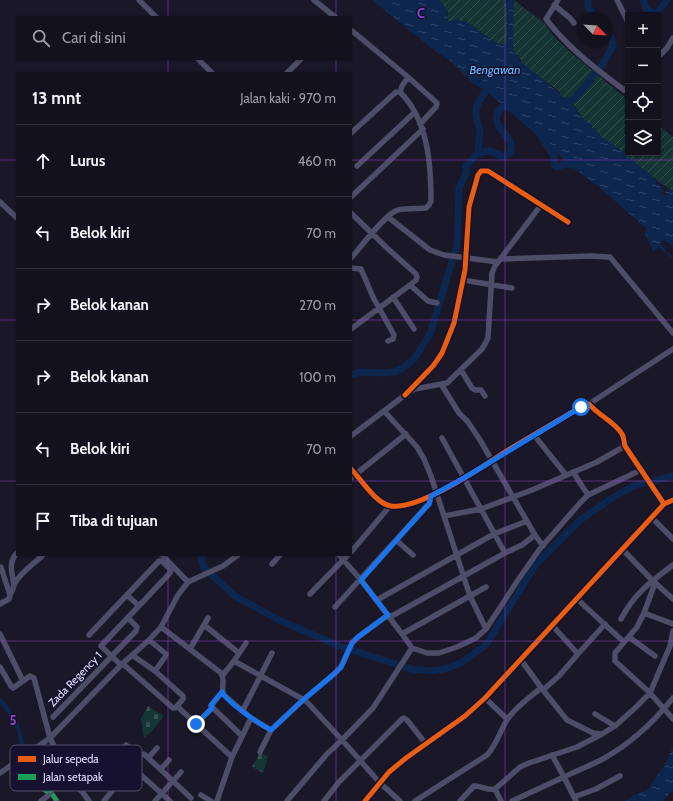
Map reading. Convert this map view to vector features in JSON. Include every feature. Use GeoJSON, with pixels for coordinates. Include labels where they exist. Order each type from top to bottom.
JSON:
{"type":"FeatureCollection","features":[{"type":"Feature","properties":{"kind":"street"},"geometry":{"type":"LineString","coordinates":[[139,0],[155,16]]}},
{"type":"Feature","properties":{"kind":"street"},"geometry":{"type":"LineString","coordinates":[[314,0],[334,16]]}},
{"type":"Feature","properties":{"kind":"street"},"geometry":{"type":"LineString","coordinates":[[616,0],[625,16]]}},
{"type":"Feature","properties":{"kind":"street"},"geometry":{"type":"LineString","coordinates":[[574,23],[556,2],[546,19],[557,33],[589,63],[625,89]]}},
{"type":"Feature","properties":{"kind":"street"},"geometry":{"type":"LineString","coordinates":[[352,31],[437,103],[436,107],[422,126],[352,196]]}},
{"type":"Feature","properties":{"kind":"street"},"geometry":{"type":"LineString","coordinates":[[661,54],[673,38]]}},
{"type":"Feature","properties":{"kind":"street"},"geometry":{"type":"LineString","coordinates":[[199,60],[211,72]]}},
{"type":"Feature","properties":{"kind":"street"},"geometry":{"type":"LineString","coordinates":[[288,72],[300,60]]}},
{"type":"Feature","properties":{"kind":"street"},"geometry":{"type":"LineString","coordinates":[[400,92],[408,77]]}},
{"type":"Feature","properties":{"kind":"street"},"geometry":{"type":"LineString","coordinates":[[352,132],[396,92],[400,92]]}},
{"type":"Feature","properties":{"kind":"street"},"geometry":{"type":"LineString","coordinates":[[352,257],[388,217],[398,210],[426,208],[431,201],[429,164],[422,126],[400,92]]}},
{"type":"Feature","properties":{"kind":"street"},"geometry":{"type":"LineString","coordinates":[[357,166],[414,113]]}},
{"type":"Feature","properties":{"kind":"street"},"geometry":{"type":"LineString","coordinates":[[405,395],[433,366],[442,353],[454,323],[467,258],[469,207],[478,175],[481,171],[488,171],[568,222]]}},
{"type":"Feature","properties":{"kind":"street"},"geometry":{"type":"LineString","coordinates":[[0,202],[16,217]]}},
{"type":"Feature","properties":{"kind":"street"},"geometry":{"type":"LineString","coordinates":[[352,435],[415,388],[447,382],[482,349],[488,338],[492,273],[499,261],[541,205]]}},
{"type":"Feature","properties":{"kind":"street"},"geometry":{"type":"LineString","coordinates":[[352,214],[416,274],[417,279],[352,328]]}},
{"type":"Feature","properties":{"kind":"street"},"geometry":{"type":"LineString","coordinates":[[388,217],[425,246],[444,255],[499,261],[583,256],[610,257],[673,333]]}},
{"type":"Feature","properties":{"kind":"street"},"geometry":{"type":"LineString","coordinates":[[352,268],[361,269],[368,286],[394,335],[393,339],[388,341]]}},
{"type":"Feature","properties":{"kind":"street"},"geometry":{"type":"LineString","coordinates":[[463,280],[512,288]]}},
{"type":"Feature","properties":{"kind":"street"},"geometry":{"type":"LineString","coordinates":[[410,285],[428,301],[437,303]]}},
{"type":"Feature","properties":{"kind":"street"},"geometry":{"type":"LineString","coordinates":[[393,297],[414,329]]}},
{"type":"Feature","properties":{"kind":"street"},"geometry":{"type":"LineString","coordinates":[[406,434],[352,473],[382,503],[390,506],[415,502],[464,478],[581,407],[589,404],[673,349]]}},
{"type":"Feature","properties":{"kind":"street"},"geometry":{"type":"LineString","coordinates":[[461,370],[472,388],[475,390],[481,390],[485,396]]}},
{"type":"Feature","properties":{"kind":"street"},"geometry":{"type":"LineString","coordinates":[[441,384],[459,413],[468,422],[493,460],[535,535],[543,546]]}},
{"type":"Feature","properties":{"kind":"street"},"geometry":{"type":"LineString","coordinates":[[589,404],[622,435],[625,446],[664,504]]}},
{"type":"Feature","properties":{"kind":"street"},"geometry":{"type":"LineString","coordinates":[[384,411],[417,447],[424,459],[434,494],[444,516],[470,596],[486,629]]}},
{"type":"Feature","properties":{"kind":"street"},"geometry":{"type":"LineString","coordinates":[[534,435],[566,476]]}},
{"type":"Feature","properties":{"kind":"street"},"geometry":{"type":"LineString","coordinates":[[442,438],[504,553]]}},
{"type":"Feature","properties":{"kind":"street"},"geometry":{"type":"LineString","coordinates":[[444,516],[481,508],[532,490],[597,462],[625,446]]}},
{"type":"Feature","properties":{"kind":"street"},"geometry":{"type":"LineString","coordinates":[[340,556],[361,580],[412,648],[427,653],[440,653],[476,638],[486,629],[518,580],[543,546],[588,495],[641,470]]}},
{"type":"Feature","properties":{"kind":"street"},"geometry":{"type":"LineString","coordinates":[[573,472],[588,495]]}},
{"type":"Feature","properties":{"kind":"street"},"geometry":{"type":"LineString","coordinates":[[335,607],[429,504],[434,494]]}},
{"type":"Feature","properties":{"kind":"street"},"geometry":{"type":"LineString","coordinates":[[365,801],[389,772],[465,716],[485,698],[664,504],[673,500]]}},
{"type":"Feature","properties":{"kind":"street"},"geometry":{"type":"LineString","coordinates":[[352,551],[390,506]]}},
{"type":"Feature","properties":{"kind":"street"},"geometry":{"type":"LineString","coordinates":[[652,518],[673,539]]}},
{"type":"Feature","properties":{"kind":"street"},"geometry":{"type":"LineString","coordinates":[[376,600],[494,534],[527,521]]}},
{"type":"Feature","properties":{"kind":"street"},"geometry":{"type":"LineString","coordinates":[[260,752],[271,730],[341,667],[352,643],[358,637],[389,616],[504,553],[522,545],[535,535]]}},
{"type":"Feature","properties":{"kind":"street"},"geometry":{"type":"LineString","coordinates":[[396,540],[413,556]]}},
{"type":"Feature","properties":{"kind":"street"},"geometry":{"type":"LineString","coordinates":[[623,550],[673,599]]}},
{"type":"Feature","properties":{"kind":"street"},"geometry":{"type":"LineString","coordinates":[[14,585],[11,562],[16,554]]}},
{"type":"Feature","properties":{"kind":"street"},"geometry":{"type":"LineString","coordinates":[[0,604],[9,599],[14,585],[19,578],[42,556]]}},
{"type":"Feature","properties":{"kind":"street"},"geometry":{"type":"LineString","coordinates":[[163,556],[188,582]]}},
{"type":"Feature","properties":{"kind":"street"},"geometry":{"type":"LineString","coordinates":[[40,745],[50,738],[122,664],[161,627],[178,596],[188,582],[223,566],[237,556]]}},
{"type":"Feature","properties":{"kind":"street"},"geometry":{"type":"LineString","coordinates":[[272,564],[279,556]]}},
{"type":"Feature","properties":{"kind":"street"},"geometry":{"type":"LineString","coordinates":[[310,594],[347,556]]}},
{"type":"Feature","properties":{"kind":"street","name":"Zada Regency 1"},"geometry":{"type":"LineString","coordinates":[[89,635],[159,561],[162,561],[171,570],[170,572],[101,646],[173,708],[176,708],[177,706]]}},
{"type":"Feature","properties":{"kind":"street"},"geometry":{"type":"LineString","coordinates":[[621,619],[642,588],[654,582],[673,565]]}},
{"type":"Feature","properties":{"kind":"street"},"geometry":{"type":"LineString","coordinates":[[1,567],[10,595]]}},
{"type":"Feature","properties":{"kind":"street"},"geometry":{"type":"LineString","coordinates":[[654,582],[644,613],[637,627],[615,653],[615,660],[650,693],[673,719]]}},
{"type":"Feature","properties":{"kind":"street"},"geometry":{"type":"LineString","coordinates":[[402,634],[486,587]]}},
{"type":"Feature","properties":{"kind":"street"},"geometry":{"type":"LineString","coordinates":[[127,595],[139,606]]}},
{"type":"Feature","properties":{"kind":"street"},"geometry":{"type":"LineString","coordinates":[[577,599],[624,642]]}},
{"type":"Feature","properties":{"kind":"street"},"geometry":{"type":"LineString","coordinates":[[644,613],[673,624]]}},
{"type":"Feature","properties":{"kind":"street","name":"Zada Regency 1"},"geometry":{"type":"LineString","coordinates":[[53,717],[138,629],[128,618]]}},
{"type":"Feature","properties":{"kind":"street"},"geometry":{"type":"LineString","coordinates":[[190,649],[208,618]]}},
{"type":"Feature","properties":{"kind":"street"},"geometry":{"type":"LineString","coordinates":[[415,801],[487,755],[494,747],[507,719],[518,708],[559,676],[605,624]]}},
{"type":"Feature","properties":{"kind":"street"},"geometry":{"type":"LineString","coordinates":[[204,625],[239,653]]}},
{"type":"Feature","properties":{"kind":"street"},"geometry":{"type":"LineString","coordinates":[[552,625],[578,654]]}},
{"type":"Feature","properties":{"kind":"street"},"geometry":{"type":"LineString","coordinates":[[161,627],[222,676],[224,681],[222,692],[211,705],[212,708],[196,724]]}},
{"type":"Feature","properties":{"kind":"street"},"geometry":{"type":"LineString","coordinates":[[460,801],[474,786],[490,790],[495,789],[520,767],[529,762],[577,747],[614,726],[650,693],[670,646],[673,631]]}},
{"type":"Feature","properties":{"kind":"street"},"geometry":{"type":"LineString","coordinates":[[0,634],[23,681]]}},
{"type":"Feature","properties":{"kind":"street"},"geometry":{"type":"LineString","coordinates":[[629,637],[655,656]]}},
{"type":"Feature","properties":{"kind":"street"},"geometry":{"type":"LineString","coordinates":[[149,640],[166,654],[155,671]]}},
{"type":"Feature","properties":{"kind":"street"},"geometry":{"type":"LineString","coordinates":[[222,676],[246,643]]}},
{"type":"Feature","properties":{"kind":"street"},"geometry":{"type":"LineString","coordinates":[[287,801],[327,754],[373,708],[412,648]]}},
{"type":"Feature","properties":{"kind":"street"},"geometry":{"type":"LineString","coordinates":[[243,710],[272,654]]}},
{"type":"Feature","properties":{"kind":"street"},"geometry":{"type":"LineString","coordinates":[[132,655],[155,671],[183,696],[183,699],[177,706],[232,757]]}},
{"type":"Feature","properties":{"kind":"street"},"geometry":{"type":"LineString","coordinates":[[234,660],[303,700],[328,724],[380,783],[400,801]]}},
{"type":"Feature","properties":{"kind":"street"},"geometry":{"type":"LineString","coordinates":[[521,660],[567,720],[593,733],[602,734]]}},
{"type":"Feature","properties":{"kind":"street"},"geometry":{"type":"LineString","coordinates":[[0,667],[13,688],[30,676],[34,678],[50,738],[54,745]]}},
{"type":"Feature","properties":{"kind":"street"},"geometry":{"type":"LineString","coordinates":[[222,692],[228,699],[251,718],[271,730]]}},
{"type":"Feature","properties":{"kind":"street"},"geometry":{"type":"LineString","coordinates":[[485,698],[507,719]]}},
{"type":"Feature","properties":{"kind":"street"},"geometry":{"type":"LineString","coordinates":[[512,801],[602,759],[629,742],[664,709],[673,698]]}},
{"type":"Feature","properties":{"kind":"street"},"geometry":{"type":"LineString","coordinates":[[212,708],[242,736]]}},
{"type":"Feature","properties":{"kind":"street"},"geometry":{"type":"LineString","coordinates":[[595,714],[614,726]]}},
{"type":"Feature","properties":{"kind":"street"},"geometry":{"type":"LineString","coordinates":[[224,801],[217,799],[232,757],[251,718]]}},
{"type":"Feature","properties":{"kind":"street"},"geometry":{"type":"LineString","coordinates":[[324,801],[339,782],[402,719],[404,718],[407,720],[426,744]]}},
{"type":"Feature","properties":{"kind":"street"},"geometry":{"type":"LineString","coordinates":[[149,757],[157,748]]}},
{"type":"Feature","properties":{"kind":"street"},"geometry":{"type":"LineString","coordinates":[[142,755],[144,754],[149,757],[191,798]]}},
{"type":"Feature","properties":{"kind":"street"},"geometry":{"type":"LineString","coordinates":[[552,755],[575,799],[620,776]]}},
{"type":"Feature","properties":{"kind":"street"},"geometry":{"type":"LineString","coordinates":[[161,769],[170,760]]}},
{"type":"Feature","properties":{"kind":"street"},"geometry":{"type":"LineString","coordinates":[[0,774],[10,767]]}},
{"type":"Feature","properties":{"kind":"street"},"geometry":{"type":"LineString","coordinates":[[156,801],[181,772]]}},
{"type":"Feature","properties":{"kind":"street"},"geometry":{"type":"LineString","coordinates":[[142,776],[170,801]]}},
{"type":"Feature","properties":{"kind":"street"},"geometry":{"type":"LineString","coordinates":[[495,789],[501,801]]}},
{"type":"Feature","properties":{"kind":"street"},"geometry":{"type":"LineString","coordinates":[[46,791],[57,801]]}},
{"type":"Feature","properties":{"kind":"street"},"geometry":{"type":"LineString","coordinates":[[82,791],[89,801]]}},
{"type":"Feature","properties":{"kind":"street"},"geometry":{"type":"LineString","coordinates":[[104,801],[112,791]]}},
{"type":"Feature","properties":{"kind":"street"},"geometry":{"type":"LineString","coordinates":[[41,801],[49,793]]}},
{"type":"Feature","properties":{"kind":"street"},"geometry":{"type":"LineString","coordinates":[[201,795],[211,801]]}},
{"type":"Feature","properties":{"kind":"green space"},"geometry":{"type":"Polygon","coordinates":[[[439,0],[514,0],[545,24],[554,37],[570,52],[625,98],[625,154],[602,138],[595,131],[596,128],[592,128],[591,123],[583,119],[577,109],[560,95],[560,92],[521,63],[521,60],[515,53],[492,40],[464,21],[451,22],[447,20],[448,11],[439,0]]]}},
{"type":"Feature","properties":{"kind":"green space"},"geometry":{"type":"Polygon","coordinates":[[[661,127],[673,137],[673,191],[647,173],[627,156],[661,156],[661,127]]]}},
{"type":"Feature","properties":{"kind":"green space"},"geometry":{"type":"Polygon","coordinates":[[[148,706],[164,716],[153,730],[144,738],[141,719],[148,706]]]}},
{"type":"Feature","properties":{"kind":"green space"},"geometry":{"type":"Polygon","coordinates":[[[260,752],[268,757],[263,773],[252,767],[260,752]]]}},
{"type":"Feature","properties":{"kind":"water","name":"Bengawan"},"geometry":{"type":"Polygon","coordinates":[[[372,0],[439,0],[448,11],[447,20],[451,22],[458,18],[460,20],[459,22],[466,22],[500,45],[506,44],[507,40],[507,11],[505,0],[514,0],[513,48],[521,63],[560,93],[560,95],[575,107],[580,116],[587,122],[592,123],[591,127],[596,128],[595,131],[597,130],[600,136],[655,178],[657,181],[656,185],[661,186],[662,188],[659,188],[664,190],[664,195],[668,195],[665,193],[665,190],[670,192],[663,187],[662,184],[657,185],[661,182],[665,187],[673,191],[673,246],[662,239],[660,240],[673,252],[663,243],[659,244],[665,248],[662,248],[666,249],[665,251],[670,254],[673,259],[658,247],[658,250],[656,248],[654,252],[645,234],[645,227],[606,193],[569,164],[489,93],[473,83],[448,59],[435,51],[372,0]]]}},
{"type":"Feature","properties":{"kind":"water"},"geometry":{"type":"Polygon","coordinates":[[[673,747],[673,790],[663,801],[625,801],[634,795],[645,791],[649,787],[663,768],[673,747]]]}},
{"type":"Feature","properties":{"kind":"waterway"},"geometry":{"type":"LineString","coordinates":[[588,0],[588,7],[591,12]]}},
{"type":"Feature","properties":{"kind":"waterway"},"geometry":{"type":"LineString","coordinates":[[643,0],[646,9],[652,13],[659,11],[667,0]]}},
{"type":"Feature","properties":{"kind":"waterway"},"geometry":{"type":"LineString","coordinates":[[560,102],[575,98],[602,65],[612,48]]}},
{"type":"Feature","properties":{"kind":"waterway"},"geometry":{"type":"LineString","coordinates":[[478,153],[480,131],[476,110],[478,103],[491,83]]}},
{"type":"Feature","properties":{"kind":"waterway"},"geometry":{"type":"LineString","coordinates":[[478,153],[490,151],[503,157],[510,153],[511,144],[500,128],[497,116],[499,110],[504,106],[513,110]]}},
{"type":"Feature","properties":{"kind":"waterway"},"geometry":{"type":"LineString","coordinates":[[541,136],[554,156],[554,165],[557,167],[564,164],[575,165],[578,162]]}},
{"type":"Feature","properties":{"kind":"waterway"},"geometry":{"type":"LineString","coordinates":[[352,375],[360,372],[395,372],[403,368],[415,358],[430,334],[457,245],[459,188],[466,173],[466,166],[478,153]]}},
{"type":"Feature","properties":{"kind":"waterway"},"geometry":{"type":"LineString","coordinates":[[201,556],[204,568],[235,596],[279,620],[339,646],[411,669],[431,671],[445,669],[461,663],[486,645],[536,564],[579,521],[609,500],[633,486],[673,476]]}},
{"type":"Feature","properties":{"kind":"waterway"},"geometry":{"type":"LineString","coordinates":[[0,700],[16,724],[21,738],[21,745]]}},
{"type":"Feature","properties":{"kind":"marked path"},"geometry":{"type":"LineString","coordinates":[[47,791],[52,794],[57,801]]}},
{"type":"Feature","properties":{"kind":"cycle path"},"geometry":{"type":"LineString","coordinates":[[405,395],[438,359],[442,353],[454,323],[465,270],[469,207],[478,175],[481,171],[488,171],[568,222]]}},
{"type":"Feature","properties":{"kind":"cycle path"},"geometry":{"type":"LineString","coordinates":[[352,470],[374,496],[385,504],[391,506],[404,505],[419,501],[452,485],[581,407],[589,404],[623,435],[625,446],[664,504]]}},
{"type":"Feature","properties":{"kind":"cycle path"},"geometry":{"type":"LineString","coordinates":[[365,801],[389,772],[465,716],[485,698],[664,504],[673,500]]}},
{"type":"Feature","properties":{"kind":"route"},"geometry":{"type":"LineString","coordinates":[[196,724],[212,708],[211,705],[222,692],[224,696],[251,718],[271,730],[341,667],[352,643],[358,637],[388,615],[361,580],[429,504],[431,496],[464,478],[581,407]]}}]}
